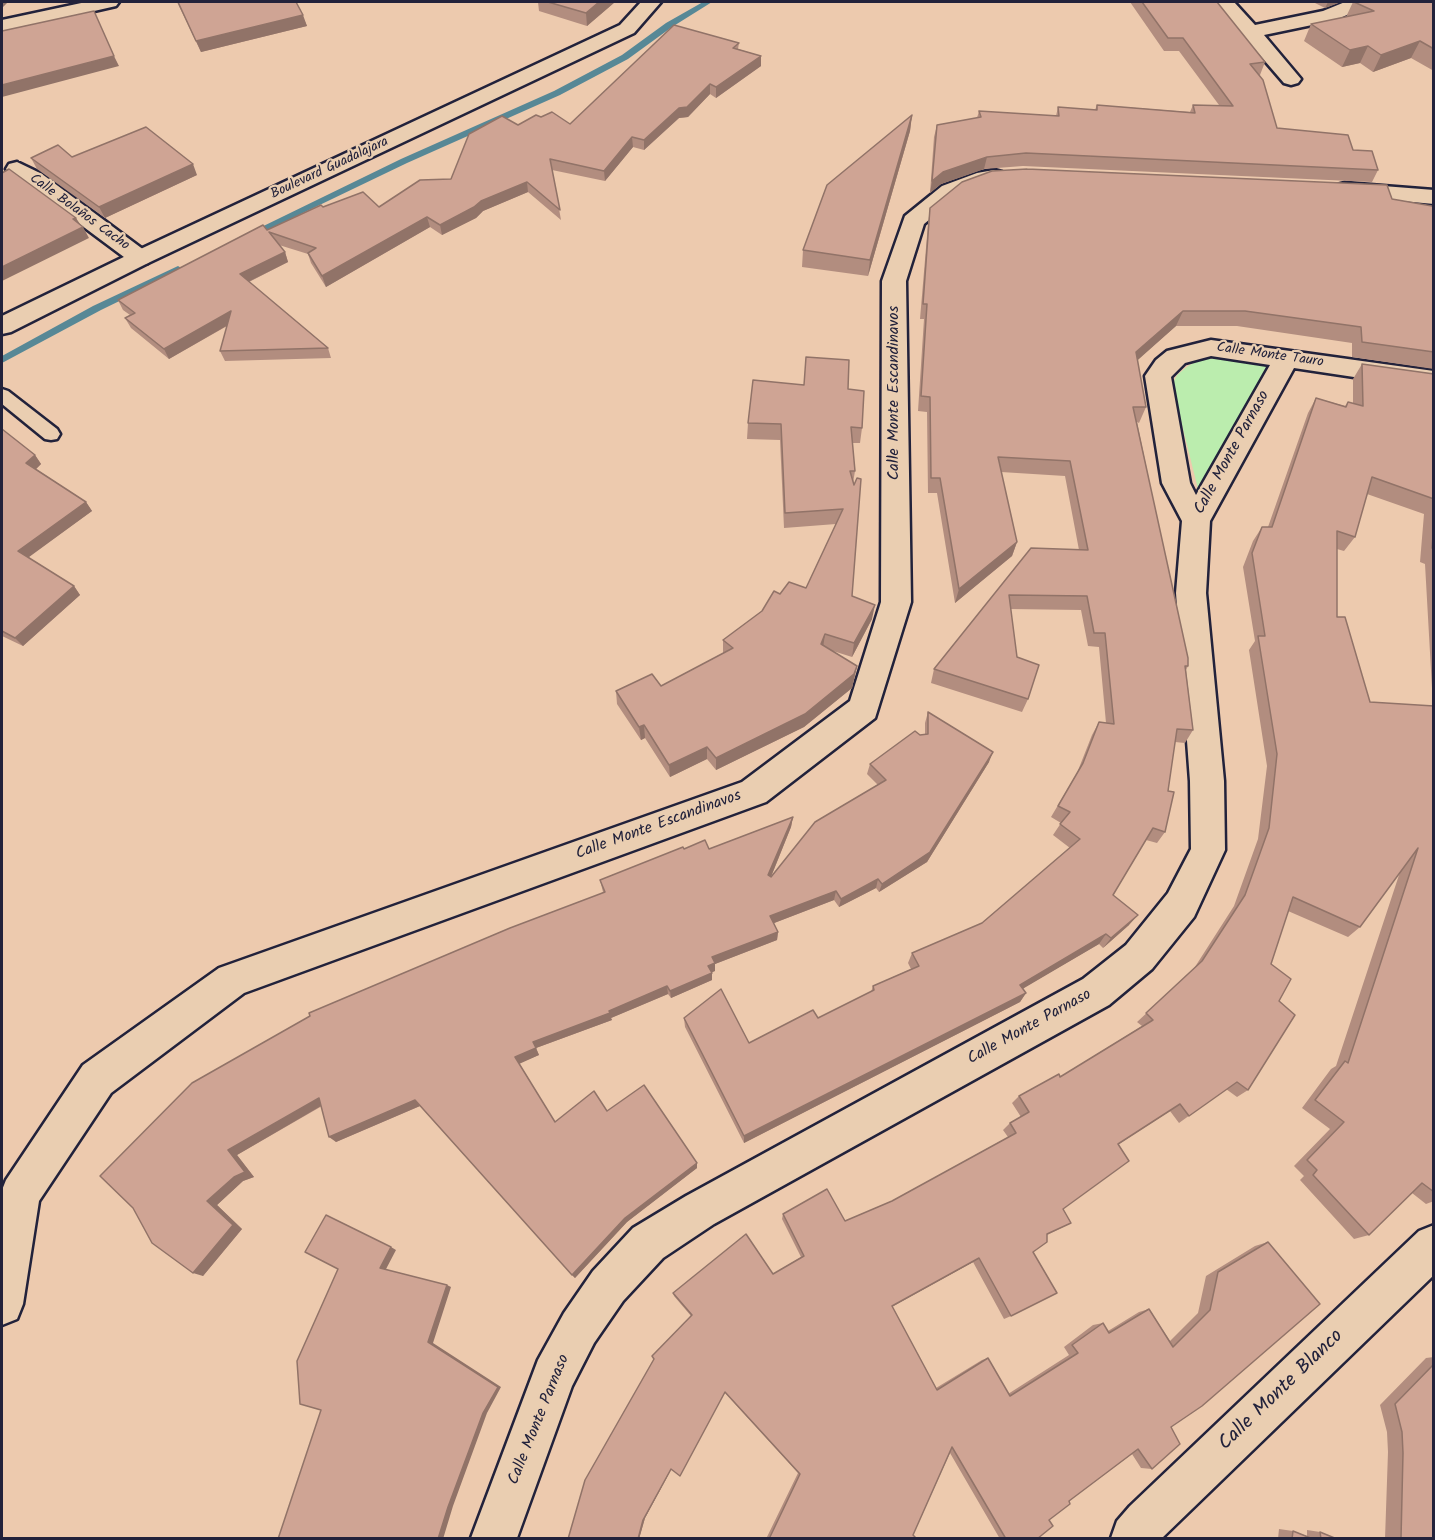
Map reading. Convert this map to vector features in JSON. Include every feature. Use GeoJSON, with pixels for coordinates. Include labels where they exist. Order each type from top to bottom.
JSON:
{"type":"FeatureCollection","features":[{"type":"Feature","properties":{"kind":"street"},"geometry":{"type":"LineString","coordinates":[[2,26],[109,2]]}},
{"type":"Feature","properties":{"kind":"street","name":"Boulevard Guadalajara"},"geometry":{"type":"LineString","coordinates":[[2,326],[16,317],[140,258],[627,29],[651,2]]}},
{"type":"Feature","properties":{"kind":"street"},"geometry":{"type":"LineString","coordinates":[[1224,2],[1291,79]]}},
{"type":"Feature","properties":{"kind":"street"},"geometry":{"type":"LineString","coordinates":[[1252,33],[1329,16],[1359,2]]}},
{"type":"Feature","properties":{"kind":"street","name":"Calle Bolaños Cacho"},"geometry":{"type":"LineString","coordinates":[[17,169],[140,258]]}},
{"type":"Feature","properties":{"kind":"street","name":"Calle Monte Escandinavos"},"geometry":{"type":"LineString","coordinates":[[2,1300],[20,1194],[97,1079],[232,980],[753,792],[864,709],[896,602],[894,280],[913,221],[950,191],[985,178],[1013,176]]}},
{"type":"Feature","properties":{"kind":"street"},"geometry":{"type":"LineString","coordinates":[[1325,189],[1434,197]]}},
{"type":"Feature","properties":{"kind":"street","name":"Calle Monte Tauro"},"geometry":{"type":"LineString","coordinates":[[1196,521],[1176,483],[1158,376],[1176,357],[1211,348],[1434,380]]}},
{"type":"Feature","properties":{"kind":"street","name":"Calle Monte Parnaso"},"geometry":{"type":"LineString","coordinates":[[494,1539],[554,1376],[579,1328],[608,1286],[648,1243],[700,1210],[1096,992],[1139,957],[1181,905],[1208,850],[1208,781],[1191,593],[1196,521],[1287,358]]}},
{"type":"Feature","properties":{"kind":"street","name":"Calle Monte Blanco"},"geometry":{"type":"LineString","coordinates":[[1134,1539],[1146,1522],[1434,1246]]}},
{"type":"Feature","properties":{"kind":"lane"},"geometry":{"type":"LineString","coordinates":[[2,395],[51,434]]}},
{"type":"Feature","properties":{"kind":"green space"},"geometry":{"type":"Polygon","coordinates":[[[1224,358],[1271,364],[1198,489],[1172,385],[1177,375],[1201,359],[1224,358]]]}},
{"type":"Feature","properties":{"kind":"building"},"geometry":{"type":"Polygon","coordinates":[[[178,2],[296,2],[303,15],[196,41],[178,2]]]}},
{"type":"Feature","properties":{"kind":"building"},"geometry":{"type":"Polygon","coordinates":[[[548,2],[599,2],[586,13],[548,2]]]}},
{"type":"Feature","properties":{"kind":"building"},"geometry":{"type":"Polygon","coordinates":[[[1142,2],[1217,2],[1265,62],[1250,64],[1263,80],[1277,128],[1348,135],[1353,150],[1372,151],[1378,170],[1026,153],[987,157],[943,172],[932,181],[937,125],[981,117],[979,111],[1059,116],[1058,107],[1097,110],[1097,105],[1195,113],[1193,105],[1233,106],[1183,38],[1168,38],[1142,2]]]}},
{"type":"Feature","properties":{"kind":"building"},"geometry":{"type":"Polygon","coordinates":[[[1354,2],[1434,2],[1434,49],[1420,41],[1381,55],[1368,46],[1350,50],[1311,24],[1374,11],[1354,2]]]}},
{"type":"Feature","properties":{"kind":"building"},"geometry":{"type":"Polygon","coordinates":[[[94,11],[114,56],[2,85],[2,31],[94,11]]]}},
{"type":"Feature","properties":{"kind":"building"},"geometry":{"type":"Polygon","coordinates":[[[674,25],[739,43],[733,48],[761,56],[716,87],[710,84],[687,107],[679,108],[644,140],[632,137],[604,171],[550,159],[560,210],[527,182],[481,201],[440,225],[427,217],[322,276],[308,253],[316,248],[269,232],[285,252],[240,274],[328,348],[220,351],[231,311],[164,349],[125,318],[135,313],[118,300],[263,225],[267,230],[321,205],[323,207],[363,192],[379,207],[420,180],[451,179],[469,134],[502,116],[518,125],[536,115],[541,117],[552,112],[570,124],[674,25]]]}},
{"type":"Feature","properties":{"kind":"building"},"geometry":{"type":"Polygon","coordinates":[[[912,115],[870,260],[803,250],[827,185],[912,115]]]}},
{"type":"Feature","properties":{"kind":"building"},"geometry":{"type":"Polygon","coordinates":[[[146,127],[193,164],[99,207],[31,158],[58,145],[72,157],[146,127]]]}},
{"type":"Feature","properties":{"kind":"building"},"geometry":{"type":"Polygon","coordinates":[[[9,169],[76,218],[73,219],[83,227],[2,267],[2,173],[9,169]]]}},
{"type":"Feature","properties":{"kind":"building"},"geometry":{"type":"Polygon","coordinates":[[[1027,169],[1387,185],[1392,199],[1434,207],[1434,352],[1362,342],[1361,327],[1245,311],[1183,311],[1136,352],[1146,407],[1133,407],[1188,658],[1188,666],[1185,666],[1193,730],[1177,729],[1168,791],[1174,792],[1165,832],[1153,828],[1113,895],[1138,915],[1111,938],[1106,934],[1020,985],[1026,993],[744,1136],[684,1018],[721,989],[749,1043],[813,1010],[818,1018],[874,990],[873,986],[919,966],[912,953],[982,923],[1080,839],[1060,824],[1070,812],[1058,806],[1083,763],[1099,722],[1114,724],[1105,633],[1094,633],[1087,596],[1009,595],[1017,657],[1039,665],[1028,699],[934,669],[1031,548],[1088,550],[1070,461],[998,457],[1017,542],[959,589],[940,478],[931,478],[930,397],[921,396],[927,304],[923,304],[930,208],[962,182],[992,171],[1027,169]]]}},
{"type":"Feature","properties":{"kind":"building"},"geometry":{"type":"Polygon","coordinates":[[[806,357],[849,360],[848,389],[864,391],[862,428],[851,427],[855,471],[850,471],[854,485],[857,478],[861,479],[852,596],[875,605],[854,643],[825,634],[821,644],[857,666],[854,674],[805,714],[716,758],[707,747],[669,765],[644,725],[639,727],[616,691],[652,674],[661,686],[733,648],[723,640],[762,611],[774,591],[780,594],[789,582],[806,588],[843,509],[785,513],[781,424],[748,423],[753,380],[804,385],[806,357]]]}},
{"type":"Feature","properties":{"kind":"building"},"geometry":{"type":"Polygon","coordinates":[[[1362,364],[1434,374],[1434,499],[1372,477],[1355,537],[1337,531],[1337,617],[1345,617],[1370,702],[1434,706],[1434,1192],[1422,1183],[1369,1235],[1313,1175],[1317,1170],[1307,1160],[1344,1122],[1315,1100],[1345,1061],[1348,1063],[1418,848],[1360,927],[1293,897],[1271,964],[1291,979],[1279,1001],[1295,1015],[1248,1090],[1237,1082],[1189,1116],[1180,1104],[1118,1144],[1129,1161],[1063,1209],[1071,1223],[1047,1234],[1047,1242],[1033,1252],[1057,1293],[1011,1316],[979,1258],[892,1306],[937,1390],[988,1358],[1010,1396],[1078,1353],[1072,1345],[1103,1323],[1109,1333],[1149,1309],[1173,1347],[1210,1310],[1218,1272],[1268,1242],[1320,1304],[1202,1406],[1171,1427],[1180,1444],[1152,1469],[1138,1449],[1069,1501],[1070,1504],[1049,1520],[1053,1526],[1037,1539],[1006,1539],[952,1447],[913,1535],[917,1539],[769,1539],[800,1474],[725,1392],[680,1476],[671,1469],[643,1520],[638,1539],[568,1539],[585,1480],[654,1359],[652,1356],[692,1315],[673,1293],[746,1234],[773,1274],[804,1256],[783,1214],[827,1189],[845,1221],[892,1201],[1016,1133],[1010,1123],[1029,1112],[1019,1096],[1059,1074],[1060,1077],[1153,1020],[1146,1013],[1202,961],[1245,895],[1269,828],[1277,754],[1258,636],[1265,636],[1252,553],[1262,527],[1272,527],[1316,398],[1346,407],[1348,402],[1363,406],[1362,364]]]}},
{"type":"Feature","properties":{"kind":"building"},"geometry":{"type":"Polygon","coordinates":[[[2,429],[35,455],[26,463],[86,502],[18,551],[74,586],[15,638],[2,631],[2,429]]]}},
{"type":"Feature","properties":{"kind":"building"},"geometry":{"type":"Polygon","coordinates":[[[1434,524],[1434,549],[1432,548],[1434,524]]]}},
{"type":"Feature","properties":{"kind":"building"},"geometry":{"type":"Polygon","coordinates":[[[928,712],[993,752],[930,852],[882,884],[878,879],[841,899],[836,891],[770,916],[778,932],[712,957],[715,963],[708,966],[712,973],[670,991],[667,986],[609,1011],[610,1013],[533,1042],[536,1048],[515,1057],[555,1122],[594,1091],[607,1111],[644,1085],[697,1163],[625,1218],[572,1275],[415,1100],[329,1137],[319,1098],[228,1150],[245,1172],[234,1177],[207,1201],[233,1225],[193,1273],[152,1243],[133,1208],[100,1176],[192,1083],[310,1016],[309,1013],[510,928],[605,892],[600,880],[683,847],[684,849],[705,840],[709,849],[793,817],[768,875],[771,877],[815,822],[886,780],[870,764],[915,731],[920,735],[928,734],[928,712]]]}},
{"type":"Feature","properties":{"kind":"building"},"geometry":{"type":"Polygon","coordinates":[[[326,1215],[391,1247],[380,1268],[447,1285],[428,1342],[498,1387],[483,1413],[438,1539],[278,1539],[321,1410],[300,1404],[297,1361],[338,1269],[305,1252],[326,1215]]]}},
{"type":"Feature","properties":{"kind":"building"},"geometry":{"type":"Polygon","coordinates":[[[1434,1364],[1434,1539],[1401,1539],[1403,1453],[1402,1432],[1395,1404],[1434,1364]]]}},
{"type":"Feature","properties":{"kind":"building"},"geometry":{"type":"Polygon","coordinates":[[[1293,1531],[1313,1539],[1292,1539],[1293,1531]]]}},
{"type":"Feature","properties":{"kind":"building"},"geometry":{"type":"Polygon","coordinates":[[[1320,1532],[1337,1539],[1321,1539],[1320,1532]]]}},
{"type":"Feature","properties":{"kind":"waterway"},"geometry":{"type":"LineString","coordinates":[[250,235],[404,161],[557,93],[625,57],[669,25],[708,2]]}},
{"type":"Feature","properties":{"kind":"waterway"},"geometry":{"type":"LineString","coordinates":[[2,360],[97,308],[178,269]]}}]}
